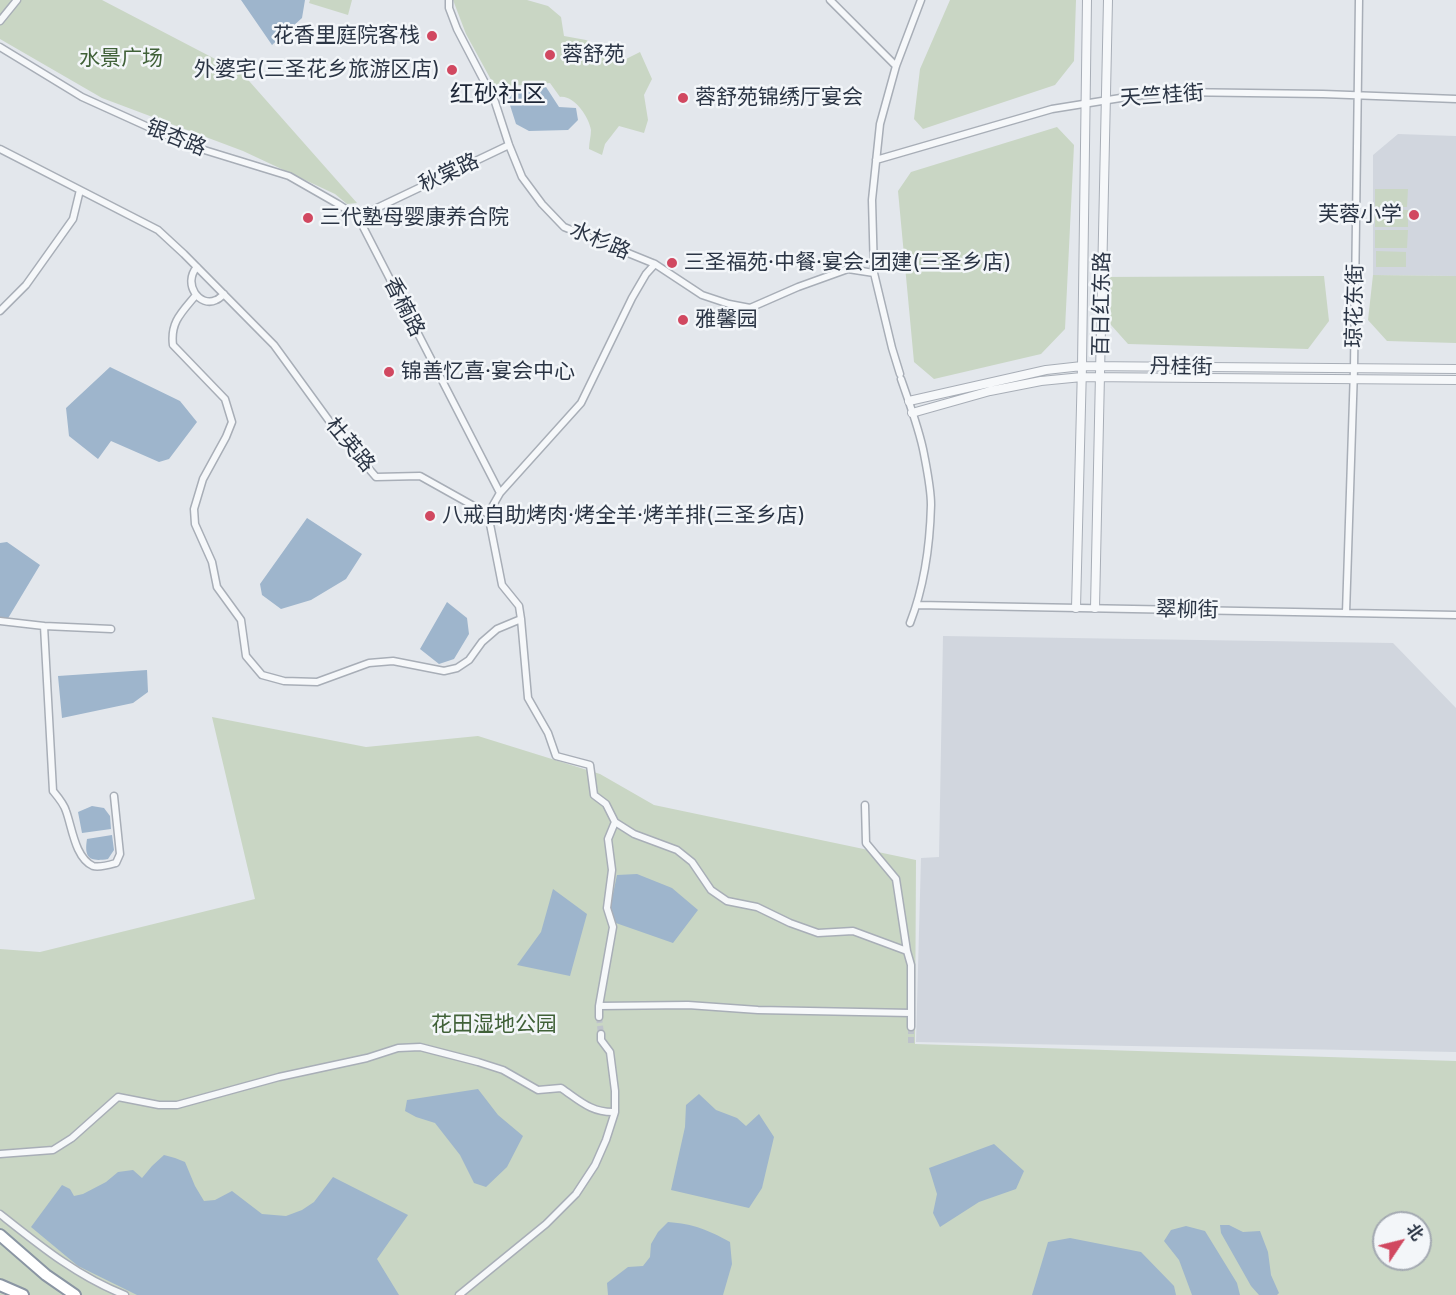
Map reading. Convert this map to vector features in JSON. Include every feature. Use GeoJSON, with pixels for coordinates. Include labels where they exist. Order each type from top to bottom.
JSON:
{"type":"FeatureCollection","features":[{"type":"Feature","properties":{"kind":"highway"},"geometry":{"type":"LineString","coordinates":[[0,1235],[46,1275],[75,1295]]}},
{"type":"Feature","properties":{"kind":"highway"},"geometry":{"type":"LineString","coordinates":[[0,1285],[23,1295]]}},
{"type":"Feature","properties":{"kind":"street"},"geometry":{"type":"LineString","coordinates":[[0,21],[17,0]]}},
{"type":"Feature","properties":{"kind":"street","name":"水杉路"},"geometry":{"type":"LineString","coordinates":[[449,0],[449,8],[457,29],[495,102],[508,146],[522,177],[542,204],[564,227],[655,264],[702,295],[750,308],[798,286],[848,269],[874,273]]}},
{"type":"Feature","properties":{"kind":"street"},"geometry":{"type":"LineString","coordinates":[[830,0],[896,66]]}},
{"type":"Feature","properties":{"kind":"street"},"geometry":{"type":"LineString","coordinates":[[910,623],[917,605],[925,567],[931,503],[924,453],[889,337],[874,273],[872,200],[880,124],[896,66],[921,0]]}},
{"type":"Feature","properties":{"kind":"street","name":"百日红东路"},"geometry":{"type":"LineString","coordinates":[[1076,608],[1082,377],[1087,0]]}},
{"type":"Feature","properties":{"kind":"street","name":"百日红东路"},"geometry":{"type":"LineString","coordinates":[[1095,608],[1108,0]]}},
{"type":"Feature","properties":{"kind":"street","name":"琼花东街"},"geometry":{"type":"LineString","coordinates":[[1346,613],[1354,369],[1359,0]]}},
{"type":"Feature","properties":{"kind":"street","name":"银杏路"},"geometry":{"type":"LineString","coordinates":[[0,47],[82,97],[188,146],[289,176],[358,217]]}},
{"type":"Feature","properties":{"kind":"street","name":"天竺桂街"},"geometry":{"type":"LineString","coordinates":[[876,159],[1042,112],[1133,96],[1175,92],[1456,99]]}},
{"type":"Feature","properties":{"kind":"street","name":"秋棠路"},"geometry":{"type":"LineString","coordinates":[[358,217],[508,146]]}},
{"type":"Feature","properties":{"kind":"street","name":"杜英路"},"geometry":{"type":"LineString","coordinates":[[0,150],[158,230],[274,345],[338,433],[376,477],[420,476],[488,514]]}},
{"type":"Feature","properties":{"kind":"street"},"geometry":{"type":"LineString","coordinates":[[0,311],[26,285],[73,219],[80,190]]}},
{"type":"Feature","properties":{"kind":"street","name":"香楠路"},"geometry":{"type":"LineString","coordinates":[[358,217],[500,493]]}},
{"type":"Feature","properties":{"kind":"street"},"geometry":{"type":"LineString","coordinates":[[655,264],[645,274],[581,403],[500,493],[488,514],[501,585],[519,606],[522,619],[528,698],[548,733],[556,756],[590,765],[594,795],[606,804],[615,822],[634,834],[677,850],[692,862],[711,890],[727,901],[757,907],[818,933],[853,931],[907,951]]}},
{"type":"Feature","properties":{"kind":"street"},"geometry":{"type":"LineString","coordinates":[[197,267],[191,279],[196,295],[208,301],[215,301],[224,294]]}},
{"type":"Feature","properties":{"kind":"street"},"geometry":{"type":"LineString","coordinates":[[196,295],[178,317],[172,334],[173,345],[225,399],[232,422],[203,479],[194,509],[195,524],[212,562],[217,587],[241,620],[246,656],[262,675],[284,681],[317,682],[369,663],[393,661],[444,672],[457,668],[469,660],[482,642],[497,629],[522,619]]}},
{"type":"Feature","properties":{"kind":"street","name":"丹桂街"},"geometry":{"type":"LineString","coordinates":[[909,401],[1046,369],[1082,366],[1456,369]]}},
{"type":"Feature","properties":{"kind":"street","name":"丹桂街"},"geometry":{"type":"LineString","coordinates":[[912,413],[1011,387],[1082,377],[1456,380]]}},
{"type":"Feature","properties":{"kind":"street","name":"翠柳街"},"geometry":{"type":"LineString","coordinates":[[917,605],[1456,615]]}},
{"type":"Feature","properties":{"kind":"street"},"geometry":{"type":"LineString","coordinates":[[0,621],[44,626],[111,629]]}},
{"type":"Feature","properties":{"kind":"street"},"geometry":{"type":"LineString","coordinates":[[44,626],[53,791],[66,808],[73,837],[84,859],[94,866],[116,863],[120,854],[114,796]]}},
{"type":"Feature","properties":{"kind":"street"},"geometry":{"type":"LineString","coordinates":[[865,806],[866,843],[896,879],[911,965],[911,1027]]}},
{"type":"Feature","properties":{"kind":"street"},"geometry":{"type":"LineString","coordinates":[[599,1017],[613,927],[607,908],[612,870],[608,839],[615,822]]}},
{"type":"Feature","properties":{"kind":"street"},"geometry":{"type":"LineString","coordinates":[[599,1006],[688,1005],[758,1010],[911,1013]]}},
{"type":"Feature","properties":{"kind":"street"},"geometry":{"type":"LineString","coordinates":[[459,1295],[546,1224],[576,1194],[595,1165],[615,1112],[610,1052],[601,1034]]}},
{"type":"Feature","properties":{"kind":"street"},"geometry":{"type":"LineString","coordinates":[[0,1154],[53,1150],[72,1138],[118,1097],[159,1105],[177,1105],[279,1077],[367,1058],[398,1048],[420,1047],[478,1062],[503,1070],[538,1090],[561,1088],[589,1107],[602,1112],[615,1112]]}},
{"type":"Feature","properties":{"kind":"street"},"geometry":{"type":"LineString","coordinates":[[0,1214],[44,1250],[101,1286],[125,1295]]}},
{"type":"Feature","properties":{"kind":"shaded area","name":"芙蓉小学"},"geometry":{"type":"Polygon","coordinates":[[[1398,134],[1456,136],[1456,276],[1373,275],[1373,155],[1398,134]]]}},
{"type":"Feature","properties":{"kind":"shaded area"},"geometry":{"type":"Polygon","coordinates":[[[943,636],[1393,643],[1456,708],[1456,1052],[916,1042],[921,858],[939,857],[943,636]]]}},
{"type":"Feature","properties":{"kind":"green space","name":"水景广场"},"geometry":{"type":"Polygon","coordinates":[[[0,0],[102,0],[242,73],[357,203],[347,204],[335,194],[243,151],[102,98],[0,39],[0,0]]]}},
{"type":"Feature","properties":{"kind":"green space"},"geometry":{"type":"Polygon","coordinates":[[[310,0],[352,0],[348,15],[309,3],[310,0]]]}},
{"type":"Feature","properties":{"kind":"green space"},"geometry":{"type":"Polygon","coordinates":[[[453,0],[527,0],[548,6],[561,17],[564,36],[586,40],[624,60],[640,52],[652,79],[644,95],[648,120],[644,133],[619,126],[605,144],[602,155],[589,149],[591,130],[584,113],[570,99],[560,97],[550,83],[495,87],[466,34],[453,0]]]}},
{"type":"Feature","properties":{"kind":"green space"},"geometry":{"type":"Polygon","coordinates":[[[950,0],[1076,0],[1074,61],[1055,85],[923,129],[914,119],[920,69],[950,0]]]}},
{"type":"Feature","properties":{"kind":"green space"},"geometry":{"type":"Polygon","coordinates":[[[1057,127],[1074,145],[1065,329],[1041,354],[934,379],[914,362],[898,191],[911,172],[1057,127]]]}},
{"type":"Feature","properties":{"kind":"green space"},"geometry":{"type":"Polygon","coordinates":[[[1375,189],[1408,189],[1407,207],[1375,207],[1375,189]]]}},
{"type":"Feature","properties":{"kind":"green space"},"geometry":{"type":"Polygon","coordinates":[[[1375,209],[1408,210],[1408,227],[1375,227],[1375,209]]]}},
{"type":"Feature","properties":{"kind":"green space"},"geometry":{"type":"Polygon","coordinates":[[[1375,230],[1408,230],[1407,248],[1375,248],[1375,230]]]}},
{"type":"Feature","properties":{"kind":"green space"},"geometry":{"type":"Polygon","coordinates":[[[1376,251],[1406,252],[1406,267],[1376,267],[1376,251]]]}},
{"type":"Feature","properties":{"kind":"green space"},"geometry":{"type":"Polygon","coordinates":[[[1373,275],[1456,276],[1456,343],[1387,341],[1368,320],[1373,275]]]}},
{"type":"Feature","properties":{"kind":"green space"},"geometry":{"type":"Polygon","coordinates":[[[1324,276],[1329,321],[1308,349],[1128,344],[1095,307],[1098,277],[1324,276]]]}},
{"type":"Feature","properties":{"kind":"green space","name":"花田湿地公园"},"geometry":{"type":"Polygon","coordinates":[[[212,717],[366,747],[478,736],[600,774],[654,805],[916,860],[915,1044],[1456,1061],[1456,1295],[0,1295],[0,949],[40,952],[255,899],[212,717]]]}},
{"type":"Feature","properties":{"kind":"water"},"geometry":{"type":"Polygon","coordinates":[[[241,0],[305,0],[302,18],[272,45],[241,0]]]}},
{"type":"Feature","properties":{"kind":"water"},"geometry":{"type":"Polygon","coordinates":[[[546,87],[559,107],[576,108],[578,120],[568,130],[529,131],[516,124],[508,99],[516,90],[546,87]]]}},
{"type":"Feature","properties":{"kind":"water"},"geometry":{"type":"Polygon","coordinates":[[[110,367],[180,401],[197,422],[169,459],[159,462],[111,441],[98,459],[69,436],[66,408],[110,367]]]}},
{"type":"Feature","properties":{"kind":"water"},"geometry":{"type":"Polygon","coordinates":[[[307,518],[362,554],[346,579],[311,600],[281,609],[262,595],[260,584],[307,518]]]}},
{"type":"Feature","properties":{"kind":"water"},"geometry":{"type":"Polygon","coordinates":[[[7,542],[40,565],[7,620],[0,617],[0,543],[7,542]]]}},
{"type":"Feature","properties":{"kind":"water"},"geometry":{"type":"Polygon","coordinates":[[[447,602],[467,618],[469,634],[454,659],[439,664],[420,649],[447,602]]]}},
{"type":"Feature","properties":{"kind":"water"},"geometry":{"type":"Polygon","coordinates":[[[147,670],[148,692],[133,703],[62,718],[58,676],[147,670]]]}},
{"type":"Feature","properties":{"kind":"water"},"geometry":{"type":"Polygon","coordinates":[[[92,806],[104,808],[110,816],[111,829],[82,833],[78,812],[92,806]]]}},
{"type":"Feature","properties":{"kind":"water"},"geometry":{"type":"Polygon","coordinates":[[[112,835],[114,850],[108,859],[96,860],[89,857],[86,851],[87,839],[112,835]]]}},
{"type":"Feature","properties":{"kind":"water"},"geometry":{"type":"Polygon","coordinates":[[[637,874],[672,888],[698,910],[673,943],[613,922],[610,908],[617,875],[637,874]]]}},
{"type":"Feature","properties":{"kind":"water"},"geometry":{"type":"Polygon","coordinates":[[[553,889],[587,914],[570,976],[517,965],[541,932],[553,889]]]}},
{"type":"Feature","properties":{"kind":"water"},"geometry":{"type":"Polygon","coordinates":[[[478,1089],[498,1115],[523,1136],[507,1167],[486,1187],[474,1183],[460,1155],[435,1123],[405,1111],[407,1100],[478,1089]]]}},
{"type":"Feature","properties":{"kind":"water"},"geometry":{"type":"Polygon","coordinates":[[[699,1094],[716,1110],[737,1118],[746,1126],[759,1114],[774,1137],[762,1188],[749,1208],[671,1190],[685,1127],[686,1105],[699,1094]]]}},
{"type":"Feature","properties":{"kind":"water"},"geometry":{"type":"Polygon","coordinates":[[[994,1144],[1024,1171],[1016,1189],[979,1202],[940,1227],[933,1213],[937,1194],[929,1168],[994,1144]]]}},
{"type":"Feature","properties":{"kind":"water"},"geometry":{"type":"Polygon","coordinates":[[[164,1155],[185,1162],[204,1201],[215,1200],[232,1191],[262,1214],[286,1216],[314,1202],[333,1177],[408,1215],[377,1259],[399,1295],[137,1295],[78,1266],[31,1227],[62,1185],[70,1189],[74,1196],[106,1182],[118,1172],[133,1170],[142,1178],[164,1155]]]}},
{"type":"Feature","properties":{"kind":"water"},"geometry":{"type":"Polygon","coordinates":[[[668,1222],[700,1228],[730,1242],[732,1264],[723,1295],[608,1295],[607,1283],[628,1267],[643,1266],[650,1257],[651,1244],[668,1222]]]}},
{"type":"Feature","properties":{"kind":"water"},"geometry":{"type":"Polygon","coordinates":[[[1220,1225],[1229,1225],[1243,1232],[1260,1231],[1268,1252],[1271,1275],[1279,1293],[1277,1295],[1259,1295],[1251,1286],[1221,1233],[1220,1225]]]}},
{"type":"Feature","properties":{"kind":"water"},"geometry":{"type":"Polygon","coordinates":[[[1186,1226],[1205,1231],[1237,1283],[1240,1295],[1192,1295],[1179,1260],[1164,1241],[1171,1230],[1186,1226]]]}},
{"type":"Feature","properties":{"kind":"water"},"geometry":{"type":"Polygon","coordinates":[[[1070,1238],[1141,1252],[1174,1286],[1176,1295],[1032,1295],[1048,1242],[1070,1238]]]}},
{"type":"Feature","properties":{"kind":"tunnel"},"geometry":{"type":"LineString","coordinates":[[599,1017],[601,1034]]}},
{"type":"Feature","properties":{"kind":"tunnel"},"geometry":{"type":"LineString","coordinates":[[911,1027],[911,1043]]}},
{"type":"Feature","properties":{"kind":"place","name":"花香里庭院客栈"},"geometry":{"type":"Point","coordinates":[432,36]}},
{"type":"Feature","properties":{"kind":"place","name":"蓉舒苑"},"geometry":{"type":"Point","coordinates":[550,55]}},
{"type":"Feature","properties":{"kind":"place","name":"外婆宅(三圣花乡旅游区店)"},"geometry":{"type":"Point","coordinates":[452,70]}},
{"type":"Feature","properties":{"kind":"place","name":"蓉舒苑锦绣厅宴会"},"geometry":{"type":"Point","coordinates":[683,98]}},
{"type":"Feature","properties":{"kind":"place","name":"芙蓉小学"},"geometry":{"type":"Point","coordinates":[1414,215]}},
{"type":"Feature","properties":{"kind":"place","name":"三代塾母婴康养合院"},"geometry":{"type":"Point","coordinates":[308,218]}},
{"type":"Feature","properties":{"kind":"place","name":"三圣福苑·中餐·宴会·团建(三圣乡店)"},"geometry":{"type":"Point","coordinates":[672,263]}},
{"type":"Feature","properties":{"kind":"place","name":"雅馨园"},"geometry":{"type":"Point","coordinates":[683,320]}},
{"type":"Feature","properties":{"kind":"place","name":"锦善忆喜·宴会中心"},"geometry":{"type":"Point","coordinates":[389,372]}},
{"type":"Feature","properties":{"kind":"place","name":"八戒自助烤肉·烤全羊·烤羊排(三圣乡店)"},"geometry":{"type":"Point","coordinates":[430,516]}},
{"type":"Feature","properties":{"kind":"district","name":"红砂社区"},"geometry":{"type":"Point","coordinates":[498,95]}}]}
